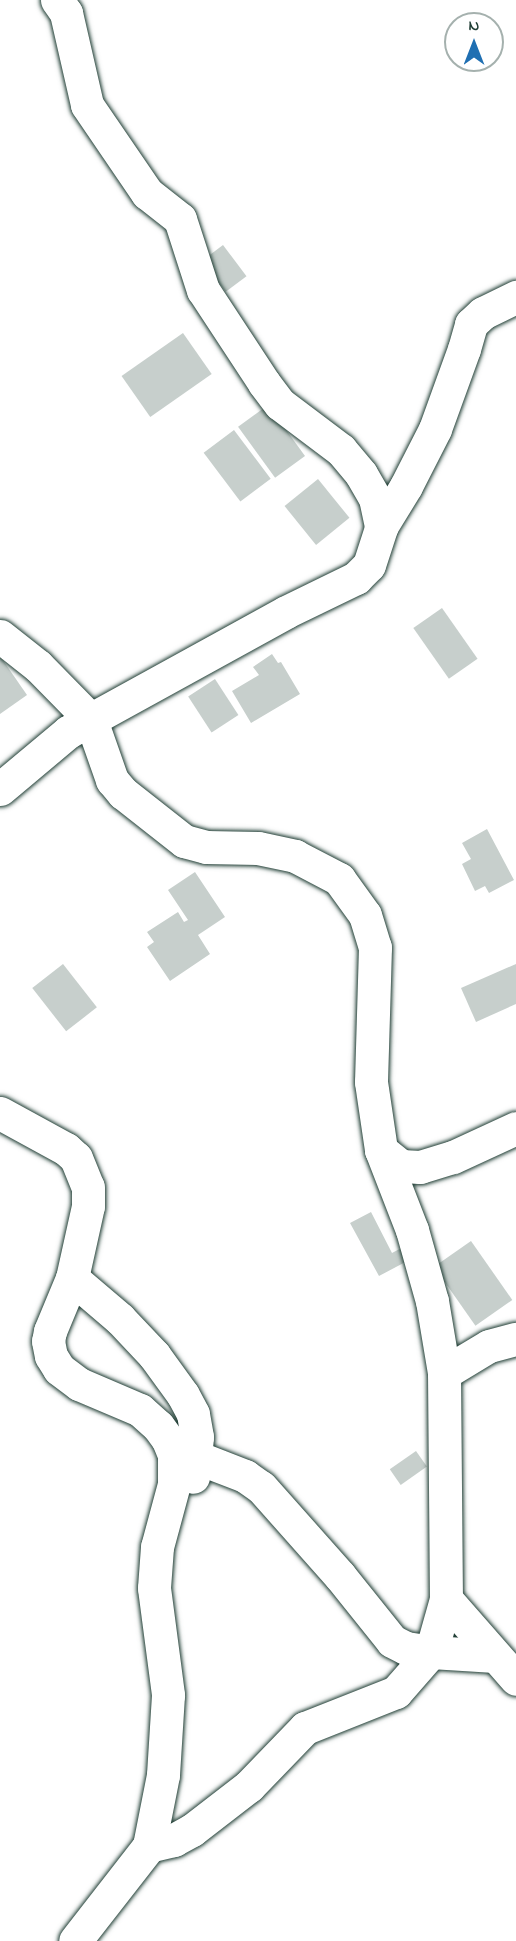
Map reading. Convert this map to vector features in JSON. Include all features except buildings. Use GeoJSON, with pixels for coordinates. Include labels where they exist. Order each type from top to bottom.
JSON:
{"type":"FeatureCollection","features":[{"type":"Feature","properties":{"kind":"street"},"geometry":{"type":"LineString","coordinates":[[57,0],[66,13],[87,105],[147,193],[180,219],[204,290],[264,383],[280,404],[341,450],[361,474],[375,498],[381,527]]}},
{"type":"Feature","properties":{"kind":"street"},"geometry":{"type":"LineString","coordinates":[[0,789],[68,732],[286,612],[356,578],[369,565],[381,527],[406,486],[435,429],[471,324],[483,313],[516,297]]}},
{"type":"Feature","properties":{"kind":"street"},"geometry":{"type":"LineString","coordinates":[[0,636],[38,666],[91,720],[112,780],[123,793],[184,841],[206,847],[258,848],[295,856],[339,879],[365,915],[375,947],[371,1082],[381,1150],[412,1230],[432,1301],[444,1373],[446,1599],[432,1652],[396,1692],[304,1728],[249,1786],[192,1830],[174,1840],[149,1846]]}},
{"type":"Feature","properties":{"kind":"street"},"geometry":{"type":"LineString","coordinates":[[0,1113],[66,1149],[76,1158],[88,1187],[88,1206],[72,1278],[50,1331],[48,1341],[51,1356],[59,1369],[79,1384],[140,1410],[158,1426],[168,1440],[174,1455],[174,1484],[157,1547],[155,1598],[168,1695],[164,1775],[149,1846],[75,1941]]}},
{"type":"Feature","properties":{"kind":"street"},"geometry":{"type":"LineString","coordinates":[[381,1150],[401,1166],[420,1167],[453,1157],[516,1128]]}},
{"type":"Feature","properties":{"kind":"street"},"geometry":{"type":"LineString","coordinates":[[72,1278],[120,1319],[173,1380],[193,1414],[197,1437],[194,1474],[185,1499],[157,1547]]}},
{"type":"Feature","properties":{"kind":"street"},"geometry":{"type":"LineString","coordinates":[[444,1373],[489,1346],[516,1339]]}},
{"type":"Feature","properties":{"kind":"street"},"geometry":{"type":"LineString","coordinates":[[196,1457],[245,1476],[261,1487],[340,1576],[392,1641],[406,1648],[506,1668]]}},
{"type":"Feature","properties":{"kind":"street"},"geometry":{"type":"LineString","coordinates":[[446,1599],[506,1668]]}}]}
